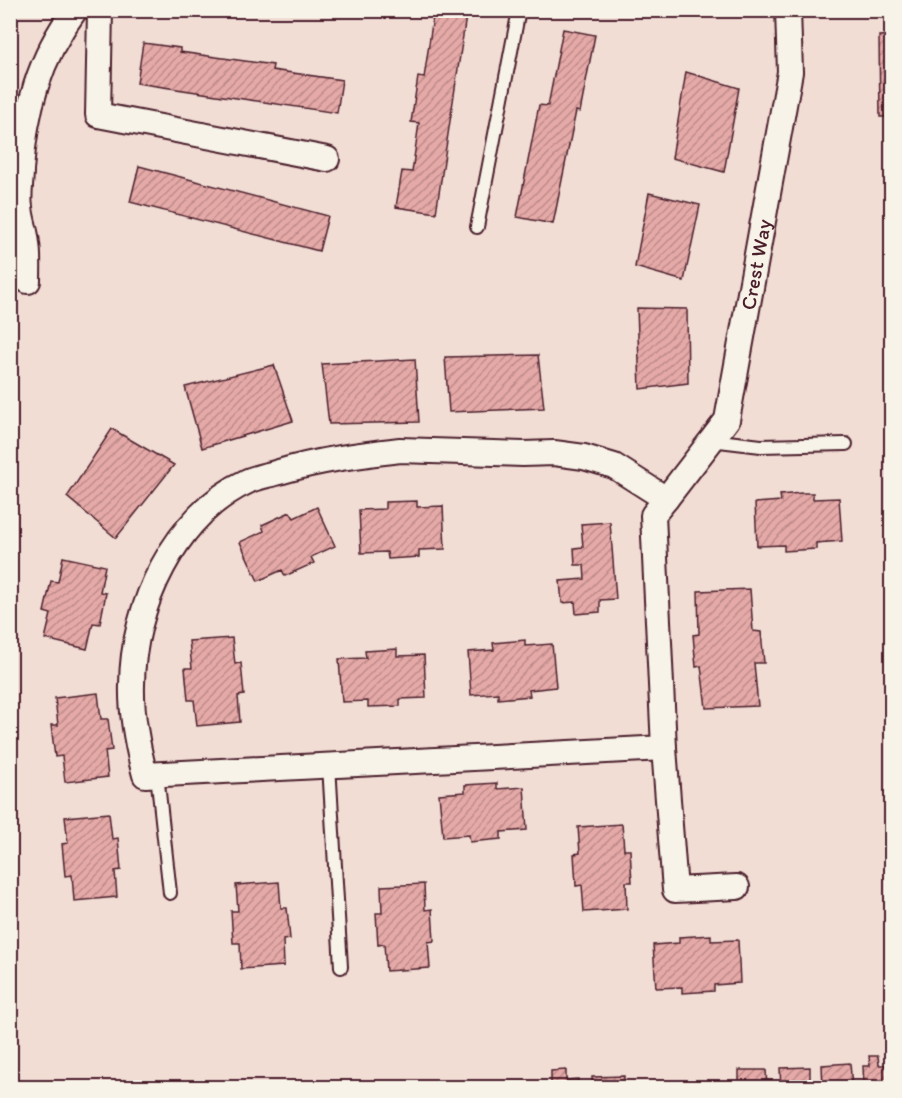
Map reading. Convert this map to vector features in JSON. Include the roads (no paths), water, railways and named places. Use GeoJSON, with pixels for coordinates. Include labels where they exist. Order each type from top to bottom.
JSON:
{"type":"FeatureCollection","features":[{"type":"Feature","properties":{"kind":"street"},"geometry":{"type":"LineString","coordinates":[[28,281],[27,242],[20,207],[23,146],[28,115],[35,85],[46,56],[75,10]]}},
{"type":"Feature","properties":{"kind":"street"},"geometry":{"type":"LineString","coordinates":[[100,10],[98,115],[327,159]]}},
{"type":"Feature","properties":{"kind":"street","name":"Crest Way"},"geometry":{"type":"LineString","coordinates":[[737,887],[675,890],[664,748],[653,515],[727,420],[789,72],[788,10]]}},
{"type":"Feature","properties":{"kind":"street"},"geometry":{"type":"LineString","coordinates":[[664,748],[145,775],[132,715],[132,684],[134,653],[140,623],[150,594],[178,539],[198,516],[222,496],[249,481],[308,463],[400,450],[554,453],[584,457],[614,466],[666,499]]}},
{"type":"Feature","properties":{"kind":"lane"},"geometry":{"type":"LineString","coordinates":[[477,227],[519,10]]}},
{"type":"Feature","properties":{"kind":"lane"},"geometry":{"type":"LineString","coordinates":[[711,440],[762,446],[846,444]]}},
{"type":"Feature","properties":{"kind":"lane"},"geometry":{"type":"LineString","coordinates":[[329,765],[341,967]]}},
{"type":"Feature","properties":{"kind":"lane"},"geometry":{"type":"LineString","coordinates":[[157,774],[170,893]]}}]}
